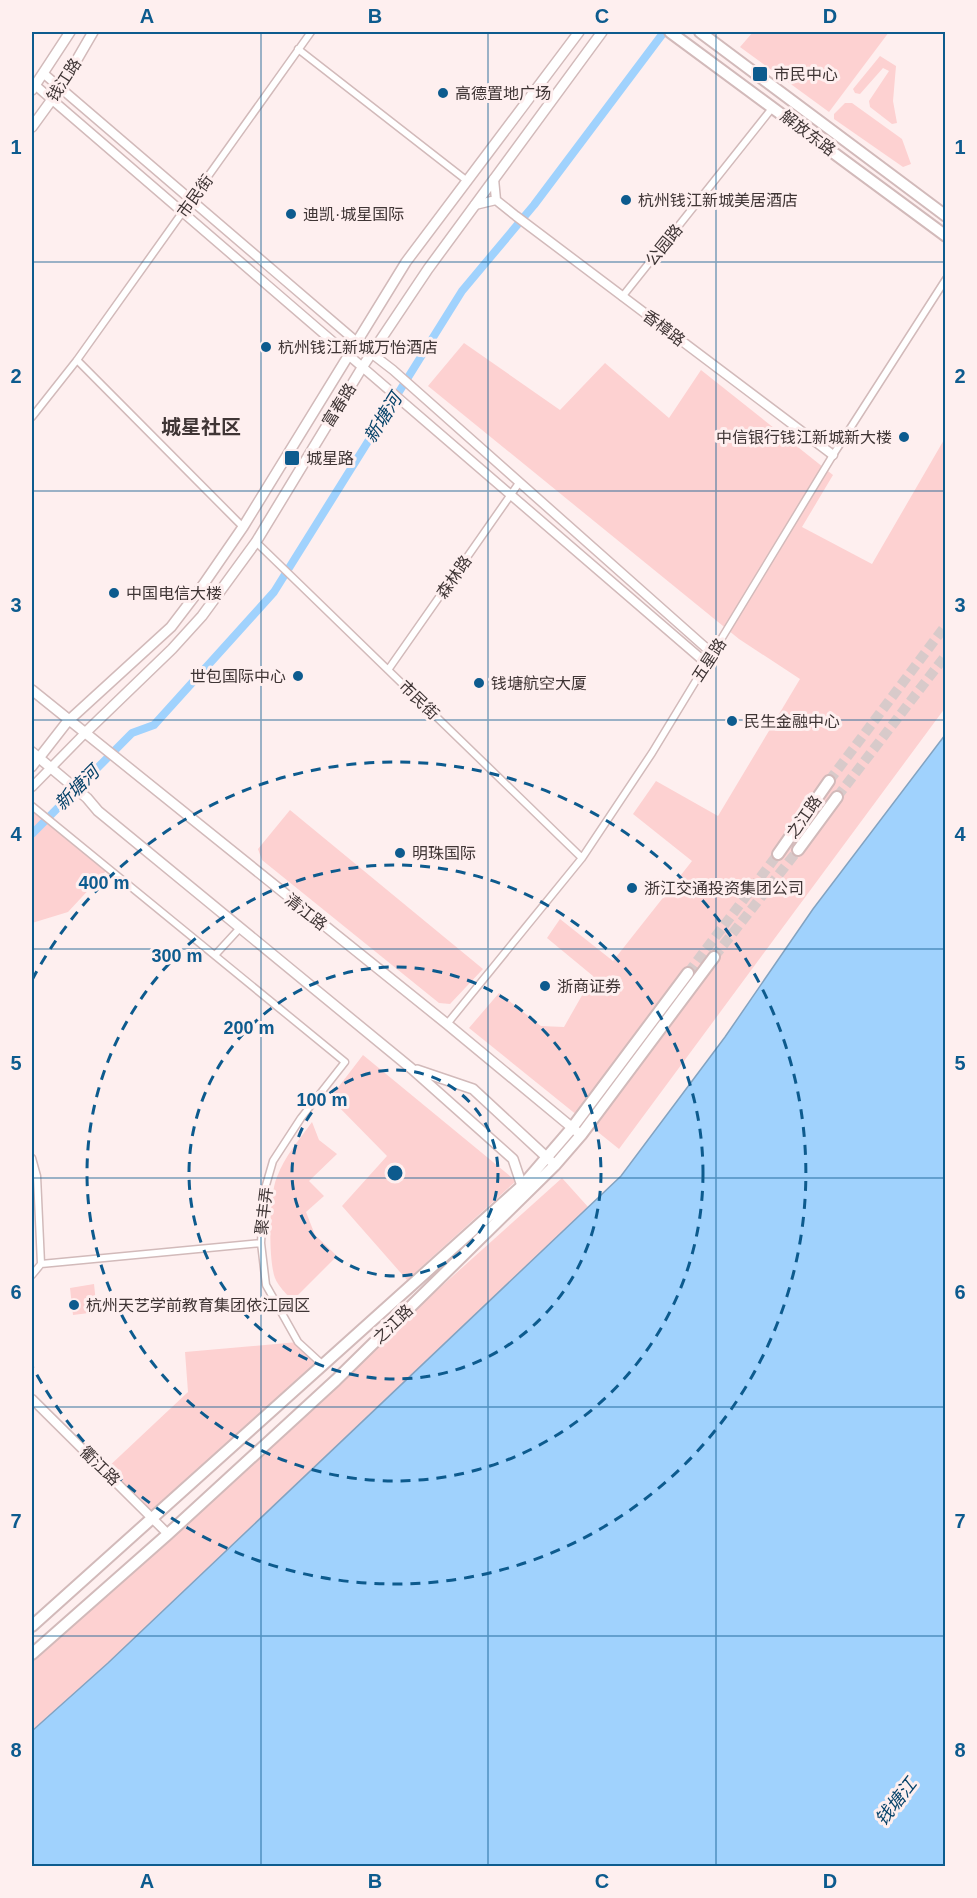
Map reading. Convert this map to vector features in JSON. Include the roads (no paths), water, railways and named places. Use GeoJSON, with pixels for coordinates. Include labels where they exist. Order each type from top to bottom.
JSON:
{"type":"FeatureCollection","features":[{"type":"Feature","properties":{"kind":"main road","name":"钱江路"},"geometry":{"type":"LineString","coordinates":[[33,88],[70,32]]}},
{"type":"Feature","properties":{"kind":"main road","name":"钱江路"},"geometry":{"type":"LineString","coordinates":[[32,127],[61,87],[93,32]]}},
{"type":"Feature","properties":{"kind":"main road","name":"富春路"},"geometry":{"type":"LineString","coordinates":[[35,755],[67,722],[171,627],[243,527],[406,262],[579,32]]}},
{"type":"Feature","properties":{"kind":"main road","name":"富春路"},"geometry":{"type":"LineString","coordinates":[[86,732],[172,649],[202,616],[256,542],[363,366],[428,269],[602,32]]}},
{"type":"Feature","properties":{"kind":"main road","name":"解放东路"},"geometry":{"type":"LineString","coordinates":[[670,32],[945,236]]}},
{"type":"Feature","properties":{"kind":"main road","name":"解放东路"},"geometry":{"type":"LineString","coordinates":[[700,32],[945,216]]}},
{"type":"Feature","properties":{"kind":"main road","name":"清江路"},"geometry":{"type":"LineString","coordinates":[[32,690],[67,722],[86,732],[576,1131]]}},
{"type":"Feature","properties":{"kind":"main road"},"geometry":{"type":"LineString","coordinates":[[35,755],[239,929],[412,1069],[513,1159],[522,1186]]}},
{"type":"Feature","properties":{"kind":"main road","name":"之江路"},"geometry":{"type":"LineString","coordinates":[[778,854],[829,781]]}},
{"type":"Feature","properties":{"kind":"main road","name":"之江路"},"geometry":{"type":"LineString","coordinates":[[798,850],[837,797]]}},
{"type":"Feature","properties":{"kind":"main road","name":"之江路"},"geometry":{"type":"LineString","coordinates":[[32,1653],[168,1534],[336,1380],[551,1162],[714,957]]}},
{"type":"Feature","properties":{"kind":"main road","name":"之江路"},"geometry":{"type":"LineString","coordinates":[[576,1131],[688,973]]}},
{"type":"Feature","properties":{"kind":"main road"},"geometry":{"type":"LineString","coordinates":[[412,1069],[473,1089],[551,1162]]}},
{"type":"Feature","properties":{"kind":"main road","name":"之江路"},"geometry":{"type":"LineString","coordinates":[[32,1626],[152,1516],[551,1162]]}},
{"type":"Feature","properties":{"kind":"street","name":"市民街"},"geometry":{"type":"LineString","coordinates":[[32,417],[77,360],[310,32]]}},
{"type":"Feature","properties":{"kind":"street"},"geometry":{"type":"LineString","coordinates":[[298,50],[466,180]]}},
{"type":"Feature","properties":{"kind":"street"},"geometry":{"type":"LineString","coordinates":[[43,73],[358,343],[417,390],[714,655]]}},
{"type":"Feature","properties":{"kind":"street"},"geometry":{"type":"LineString","coordinates":[[33,88],[52,99],[706,663]]}},
{"type":"Feature","properties":{"kind":"street","name":"公园路"},"geometry":{"type":"LineString","coordinates":[[622,297],[773,107]]}},
{"type":"Feature","properties":{"kind":"street"},"geometry":{"type":"LineString","coordinates":[[475,205],[496,200],[494,179]]}},
{"type":"Feature","properties":{"kind":"street","name":"香樟路"},"geometry":{"type":"LineString","coordinates":[[496,200],[833,455]]}},
{"type":"Feature","properties":{"kind":"street","name":"五星路"},"geometry":{"type":"LineString","coordinates":[[447,1024],[582,858],[652,753],[706,663],[714,655],[833,455],[945,279]]}},
{"type":"Feature","properties":{"kind":"street"},"geometry":{"type":"LineString","coordinates":[[77,360],[243,527]]}},
{"type":"Feature","properties":{"kind":"street","name":"森林路"},"geometry":{"type":"LineString","coordinates":[[388,670],[519,483]]}},
{"type":"Feature","properties":{"kind":"street","name":"市民街"},"geometry":{"type":"LineString","coordinates":[[256,542],[582,858]]}},
{"type":"Feature","properties":{"kind":"street","name":"富春路"},"geometry":{"type":"LineString","coordinates":[[32,787],[86,732]]}},
{"type":"Feature","properties":{"kind":"street","name":"富春路"},"geometry":{"type":"LineString","coordinates":[[32,767],[35,755]]}},
{"type":"Feature","properties":{"kind":"street"},"geometry":{"type":"LineString","coordinates":[[32,806],[216,954],[239,929]]}},
{"type":"Feature","properties":{"kind":"street","name":"聚丰弄"},"geometry":{"type":"LineString","coordinates":[[216,954],[345,1062],[301,1118],[273,1161],[264,1192],[261,1244],[266,1285],[298,1342],[323,1365]]}},
{"type":"Feature","properties":{"kind":"street"},"geometry":{"type":"LineString","coordinates":[[32,1158],[37,1176],[41,1264],[32,1275]]}},
{"type":"Feature","properties":{"kind":"street"},"geometry":{"type":"LineString","coordinates":[[41,1264],[261,1244]]}},
{"type":"Feature","properties":{"kind":"street","name":"衢江路"},"geometry":{"type":"LineString","coordinates":[[32,1399],[168,1534]]}},
{"type":"Feature","properties":{"kind":"water","name":"钱塘江"},"geometry":{"type":"Polygon","coordinates":[[[945,735],[945,1866],[32,1866],[32,1731],[108,1663],[621,1176],[725,1037],[813,909],[945,735]]]}},
{"type":"Feature","properties":{"kind":"waterway","name":"新塘河"},"geometry":{"type":"LineString","coordinates":[[32,834],[132,733],[154,725],[274,592],[462,291],[534,205],[664,32]]}},
{"type":"Feature","properties":{"kind":"tunnel"},"geometry":{"type":"LineString","coordinates":[[829,781],[946,625]]}},
{"type":"Feature","properties":{"kind":"tunnel"},"geometry":{"type":"LineString","coordinates":[[837,797],[946,655]]}},
{"type":"Feature","properties":{"kind":"tunnel"},"geometry":{"type":"LineString","coordinates":[[714,957],[798,850]]}},
{"type":"Feature","properties":{"kind":"tunnel"},"geometry":{"type":"LineString","coordinates":[[688,973],[778,854]]}},
{"type":"Feature","properties":{"kind":"place","name":"市民中心"},"geometry":{"type":"Point","coordinates":[760,74]}},
{"type":"Feature","properties":{"kind":"place","name":"高德置地广场"},"geometry":{"type":"Point","coordinates":[443,93]}},
{"type":"Feature","properties":{"kind":"place","name":"杭州钱江新城美居酒店"},"geometry":{"type":"Point","coordinates":[626,200]}},
{"type":"Feature","properties":{"kind":"place","name":"迪凯·城星国际"},"geometry":{"type":"Point","coordinates":[291,214]}},
{"type":"Feature","properties":{"kind":"place","name":"杭州钱江新城万怡酒店"},"geometry":{"type":"Point","coordinates":[266,347]}},
{"type":"Feature","properties":{"kind":"place","name":"中信银行钱江新城新大楼"},"geometry":{"type":"Point","coordinates":[904,437]}},
{"type":"Feature","properties":{"kind":"place","name":"城星路"},"geometry":{"type":"Point","coordinates":[292,458]}},
{"type":"Feature","properties":{"kind":"place","name":"中国电信大楼"},"geometry":{"type":"Point","coordinates":[114,593]}},
{"type":"Feature","properties":{"kind":"place","name":"世包国际中心"},"geometry":{"type":"Point","coordinates":[298,676]}},
{"type":"Feature","properties":{"kind":"place","name":"钱塘航空大厦"},"geometry":{"type":"Point","coordinates":[479,683]}},
{"type":"Feature","properties":{"kind":"place","name":"民生金融中心"},"geometry":{"type":"Point","coordinates":[732,721]}},
{"type":"Feature","properties":{"kind":"place","name":"明珠国际"},"geometry":{"type":"Point","coordinates":[400,853]}},
{"type":"Feature","properties":{"kind":"place","name":"浙江交通投资集团公司"},"geometry":{"type":"Point","coordinates":[632,888]}},
{"type":"Feature","properties":{"kind":"place","name":"浙商证券"},"geometry":{"type":"Point","coordinates":[545,986]}},
{"type":"Feature","properties":{"kind":"place","name":"杭州天艺学前教育集团依江园区"},"geometry":{"type":"Point","coordinates":[74,1305]}},
{"type":"Feature","properties":{"kind":"district","name":"城星社区"},"geometry":{"type":"Point","coordinates":[201,427]}}]}
